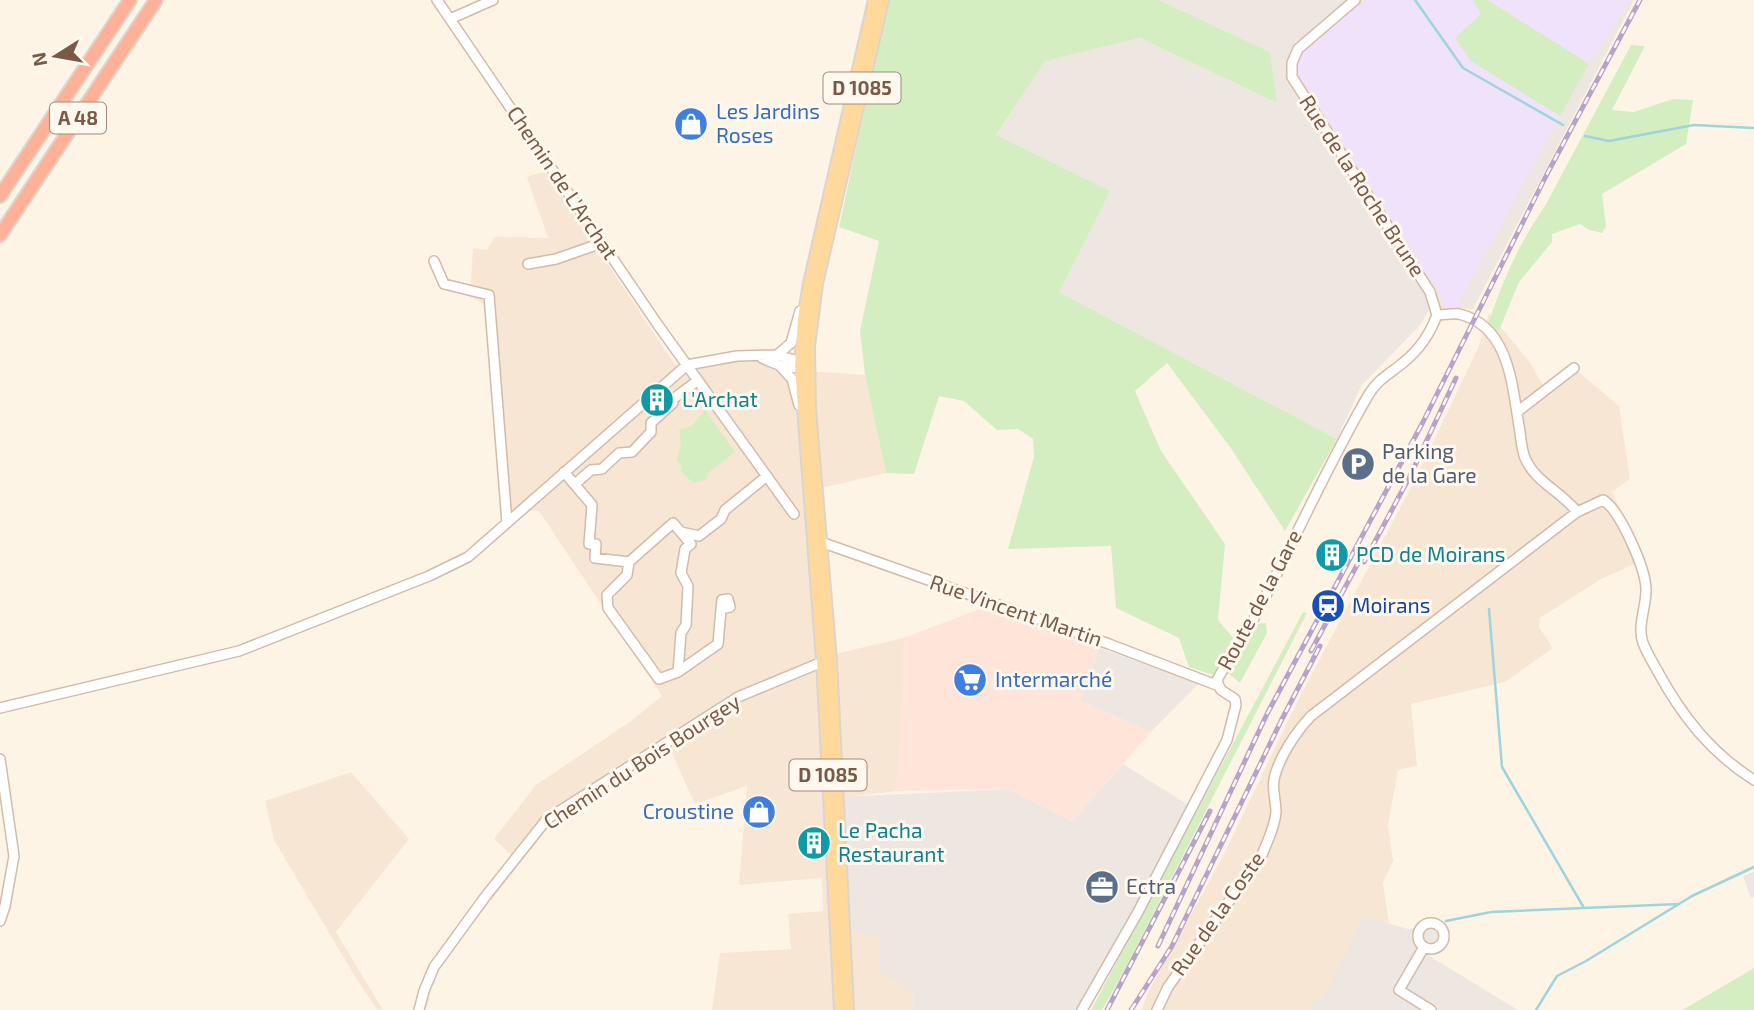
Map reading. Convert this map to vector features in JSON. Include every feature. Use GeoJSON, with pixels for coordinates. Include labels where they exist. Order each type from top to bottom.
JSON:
{"type":"FeatureCollection","features":[{"type":"Feature","properties":{"kind":"highway","name":"A 48"},"geometry":{"type":"LineString","coordinates":[[0,196],[130,0]]}},
{"type":"Feature","properties":{"kind":"highway","name":"A 48"},"geometry":{"type":"LineString","coordinates":[[0,235],[156,0]]}},
{"type":"Feature","properties":{"kind":"main road","name":"D 1085"},"geometry":{"type":"LineString","coordinates":[[817,541],[805,436],[803,319],[874,0]]}},
{"type":"Feature","properties":{"kind":"main road","name":"D 1085"},"geometry":{"type":"LineString","coordinates":[[848,1010],[827,660],[803,365],[817,284],[883,0]]}},
{"type":"Feature","properties":{"kind":"main road","name":"D 1085"},"geometry":{"type":"LineString","coordinates":[[827,660],[840,1010]]}},
{"type":"Feature","properties":{"kind":"street","name":"Chemin de L'Archat"},"geometry":{"type":"LineString","coordinates":[[437,0],[697,380],[794,514]]}},
{"type":"Feature","properties":{"kind":"street"},"geometry":{"type":"LineString","coordinates":[[450,19],[493,0]]}},
{"type":"Feature","properties":{"kind":"street","name":"Rue de la Roche Brune"},"geometry":{"type":"LineString","coordinates":[[1355,0],[1298,49],[1292,63],[1292,77],[1430,292],[1437,315]]}},
{"type":"Feature","properties":{"kind":"street"},"geometry":{"type":"LineString","coordinates":[[528,264],[556,259],[602,243]]}},
{"type":"Feature","properties":{"kind":"street"},"geometry":{"type":"LineString","coordinates":[[434,261],[444,284],[489,295],[507,523]]}},
{"type":"Feature","properties":{"kind":"street"},"geometry":{"type":"LineString","coordinates":[[783,361],[809,283]]}},
{"type":"Feature","properties":{"kind":"street"},"geometry":{"type":"LineString","coordinates":[[1437,315],[1458,314],[1491,330],[1510,374],[1524,455],[1531,469],[1577,512],[1603,500],[1611,505],[1637,553],[1646,577],[1641,630],[1643,643],[1650,657],[1675,703],[1695,730],[1726,760],[1754,780]]}},
{"type":"Feature","properties":{"kind":"street","name":"Route de la Gare"},"geometry":{"type":"LineString","coordinates":[[1082,1010],[1138,912],[1227,740],[1236,705],[1235,699],[1221,690],[1217,680],[1256,615],[1305,514],[1371,392],[1386,374],[1402,364],[1423,343],[1432,331],[1437,315]]}},
{"type":"Feature","properties":{"kind":"street"},"geometry":{"type":"LineString","coordinates":[[0,708],[239,651],[429,576],[468,557],[687,365],[737,356],[761,357],[803,365]]}},
{"type":"Feature","properties":{"kind":"street"},"geometry":{"type":"LineString","coordinates":[[783,361],[792,379],[805,436]]}},
{"type":"Feature","properties":{"kind":"street"},"geometry":{"type":"LineString","coordinates":[[1517,412],[1574,368]]}},
{"type":"Feature","properties":{"kind":"street"},"geometry":{"type":"LineString","coordinates":[[575,484],[591,470],[601,469],[619,453],[632,453],[651,432],[651,424],[673,400],[697,380]]}},
{"type":"Feature","properties":{"kind":"street"},"geometry":{"type":"LineString","coordinates":[[564,472],[592,505],[589,544],[596,544],[595,558],[629,562]]}},
{"type":"Feature","properties":{"kind":"street"},"geometry":{"type":"LineString","coordinates":[[681,532],[699,536],[721,519],[725,510],[767,476]]}},
{"type":"Feature","properties":{"kind":"street","name":"Rue de la Coste"},"geometry":{"type":"LineString","coordinates":[[1157,1010],[1168,987],[1262,855],[1276,814],[1275,779],[1284,755],[1302,725],[1577,512]]}},
{"type":"Feature","properties":{"kind":"street"},"geometry":{"type":"LineString","coordinates":[[678,673],[681,633],[686,625],[688,586],[681,573],[685,550],[691,544],[673,523],[629,562],[626,575],[607,595],[608,608],[659,679],[678,673],[718,643],[721,609]]}},
{"type":"Feature","properties":{"kind":"street","name":"Rue Vincent Martin"},"geometry":{"type":"LineString","coordinates":[[817,541],[1099,640],[1219,686]]}},
{"type":"Feature","properties":{"kind":"street","name":"Chemin du Bois Bourgey"},"geometry":{"type":"LineString","coordinates":[[419,1010],[434,967],[485,897],[547,820],[738,697],[827,660]]}},
{"type":"Feature","properties":{"kind":"street"},"geometry":{"type":"LineString","coordinates":[[0,759],[14,856],[0,920]]}},
{"type":"Feature","properties":{"kind":"street"},"geometry":{"type":"LineString","coordinates":[[1424,947],[1399,990],[1431,1010]]}},
{"type":"Feature","properties":{"kind":"shaded area"},"geometry":{"type":"Polygon","coordinates":[[[1159,0],[1634,0],[1473,309],[1428,311],[1421,324],[1361,386],[1337,439],[1059,292],[996,136],[1044,61],[1140,38],[1276,103],[1270,52],[1159,0]]]}},
{"type":"Feature","properties":{"kind":"shaded area"},"geometry":{"type":"Polygon","coordinates":[[[1365,0],[1630,0],[1589,64],[1456,308],[1445,308],[1435,286],[1299,76],[1297,66],[1303,53],[1365,0]]]}},
{"type":"Feature","properties":{"kind":"shaded area"},"geometry":{"type":"Polygon","coordinates":[[[546,171],[675,365],[779,349],[808,371],[865,375],[886,473],[821,488],[828,537],[834,654],[904,638],[902,707],[897,791],[840,798],[847,930],[882,936],[913,992],[912,1010],[712,1010],[720,953],[791,949],[788,914],[823,911],[822,878],[739,885],[747,786],[695,804],[669,747],[552,823],[436,970],[426,1010],[417,1010],[425,978],[513,857],[494,839],[536,785],[631,721],[662,696],[539,511],[509,509],[488,306],[470,297],[473,248],[487,250],[495,237],[548,238],[527,177],[546,171]]]}},
{"type":"Feature","properties":{"kind":"shaded area"},"geometry":{"type":"Polygon","coordinates":[[[1489,313],[1529,361],[1543,385],[1574,368],[1619,406],[1630,479],[1612,492],[1646,559],[1601,579],[1540,618],[1539,627],[1553,648],[1505,682],[1411,704],[1417,766],[1398,770],[1388,825],[1393,861],[1383,883],[1389,924],[1363,917],[1321,1001],[1313,1004],[1310,1010],[1142,1010],[1148,992],[1222,858],[1299,698],[1416,478],[1479,346],[1489,313]]]}},
{"type":"Feature","properties":{"kind":"shaded area"},"geometry":{"type":"Polygon","coordinates":[[[990,605],[1099,648],[1081,701],[1151,732],[1072,821],[1008,789],[897,791],[904,638],[990,605]]]}},
{"type":"Feature","properties":{"kind":"shaded area"},"geometry":{"type":"Polygon","coordinates":[[[1099,648],[1199,683],[1151,732],[1081,701],[1099,648]]]}},
{"type":"Feature","properties":{"kind":"shaded area"},"geometry":{"type":"Polygon","coordinates":[[[1123,764],[1190,806],[1080,1010],[912,1010],[913,992],[879,971],[881,937],[846,930],[840,797],[1008,789],[1072,821],[1123,764]]]}},
{"type":"Feature","properties":{"kind":"shaded area"},"geometry":{"type":"Polygon","coordinates":[[[351,772],[409,839],[336,932],[383,1010],[377,1009],[357,980],[274,840],[265,801],[351,772]]]}},
{"type":"Feature","properties":{"kind":"shaded area"},"geometry":{"type":"Polygon","coordinates":[[[1754,872],[1754,897],[1751,898],[1743,876],[1754,872]]]}},
{"type":"Feature","properties":{"kind":"shaded area"},"geometry":{"type":"Polygon","coordinates":[[[1363,916],[1408,929],[1417,928],[1425,920],[1439,919],[1448,928],[1447,942],[1440,951],[1426,954],[1518,1010],[1310,1010],[1313,1004],[1321,1000],[1363,916]]]}},
{"type":"Feature","properties":{"kind":"green space"},"geometry":{"type":"Polygon","coordinates":[[[888,0],[1159,0],[1270,52],[1277,103],[1140,38],[1045,61],[996,135],[1110,191],[1059,292],[1337,439],[1285,531],[1230,447],[1167,363],[1135,391],[1161,451],[1225,544],[1218,620],[1234,639],[1213,675],[1189,667],[1179,638],[1116,608],[1111,546],[1008,549],[1034,457],[1033,439],[1018,429],[997,430],[964,401],[939,396],[914,474],[886,473],[865,375],[860,331],[879,241],[839,227],[888,0]]]}},
{"type":"Feature","properties":{"kind":"green space"},"geometry":{"type":"Polygon","coordinates":[[[1473,0],[1488,0],[1589,64],[1560,116],[1471,61],[1455,38],[1481,14],[1473,0]]]}},
{"type":"Feature","properties":{"kind":"green space"},"geometry":{"type":"Polygon","coordinates":[[[1631,45],[1645,46],[1612,110],[1634,112],[1673,99],[1693,100],[1686,144],[1602,194],[1606,226],[1602,233],[1589,230],[1580,224],[1552,234],[1552,242],[1519,282],[1498,333],[1488,324],[1512,263],[1631,45]]]}},
{"type":"Feature","properties":{"kind":"green space"},"geometry":{"type":"Polygon","coordinates":[[[705,410],[735,452],[708,473],[706,480],[693,483],[680,470],[682,468],[677,460],[681,443],[679,430],[692,426],[705,410]]]}},
{"type":"Feature","properties":{"kind":"green space"},"geometry":{"type":"Polygon","coordinates":[[[1303,612],[1307,613],[1124,971],[1102,1010],[1091,1010],[1303,612]]]}},
{"type":"Feature","properties":{"kind":"green space"},"geometry":{"type":"Polygon","coordinates":[[[1266,623],[1267,633],[1240,683],[1228,673],[1255,625],[1266,623]]]}},
{"type":"Feature","properties":{"kind":"green space"},"geometry":{"type":"Polygon","coordinates":[[[1754,968],[1754,1010],[1682,1010],[1691,1005],[1754,968]]]}},
{"type":"Feature","properties":{"kind":"waterway"},"geometry":{"type":"LineString","coordinates":[[1415,0],[1463,68],[1563,125]]}},
{"type":"Feature","properties":{"kind":"waterway"},"geometry":{"type":"LineString","coordinates":[[1585,136],[1609,141],[1694,125],[1754,128]]}},
{"type":"Feature","properties":{"kind":"waterway"},"geometry":{"type":"LineString","coordinates":[[1489,609],[1502,767],[1584,908]]}},
{"type":"Feature","properties":{"kind":"waterway"},"geometry":{"type":"LineString","coordinates":[[1536,1010],[1557,976],[1692,896],[1754,867]]}},
{"type":"Feature","properties":{"kind":"waterway"},"geometry":{"type":"LineString","coordinates":[[1446,921],[1491,912],[1679,904]]}},
{"type":"Feature","properties":{"kind":"railway"},"geometry":{"type":"LineString","coordinates":[[1158,946],[1267,714],[1423,422],[1547,174],[1640,0]]}},
{"type":"Feature","properties":{"kind":"railway"},"geometry":{"type":"LineString","coordinates":[[1364,562],[1410,476],[1456,378]]}},
{"type":"Feature","properties":{"kind":"railway"},"geometry":{"type":"LineString","coordinates":[[1311,651],[1364,552]]}},
{"type":"Feature","properties":{"kind":"railway"},"geometry":{"type":"LineString","coordinates":[[1131,1010],[1172,946],[1320,646]]}},
{"type":"Feature","properties":{"kind":"railway"},"geometry":{"type":"LineString","coordinates":[[1107,1010],[1210,811]]}},
{"type":"Feature","properties":{"kind":"place","name":"Les Jardins Roses"},"geometry":{"type":"Point","coordinates":[691,124]}},
{"type":"Feature","properties":{"kind":"place","name":"L'Archat"},"geometry":{"type":"Point","coordinates":[657,400]}},
{"type":"Feature","properties":{"kind":"place","name":"Parking de la Gare"},"geometry":{"type":"Point","coordinates":[1358,464]}},
{"type":"Feature","properties":{"kind":"place","name":"PCD de Moirans"},"geometry":{"type":"Point","coordinates":[1332,555]}},
{"type":"Feature","properties":{"kind":"place","name":"Moirans"},"geometry":{"type":"Point","coordinates":[1328,606]}},
{"type":"Feature","properties":{"kind":"place","name":"Intermarché"},"geometry":{"type":"Point","coordinates":[970,680]}},
{"type":"Feature","properties":{"kind":"place","name":"Croustine"},"geometry":{"type":"Point","coordinates":[759,812]}},
{"type":"Feature","properties":{"kind":"place","name":"Le Pacha Restaurant"},"geometry":{"type":"Point","coordinates":[814,843]}},
{"type":"Feature","properties":{"kind":"place","name":"Ectra"},"geometry":{"type":"Point","coordinates":[1102,887]}}]}
